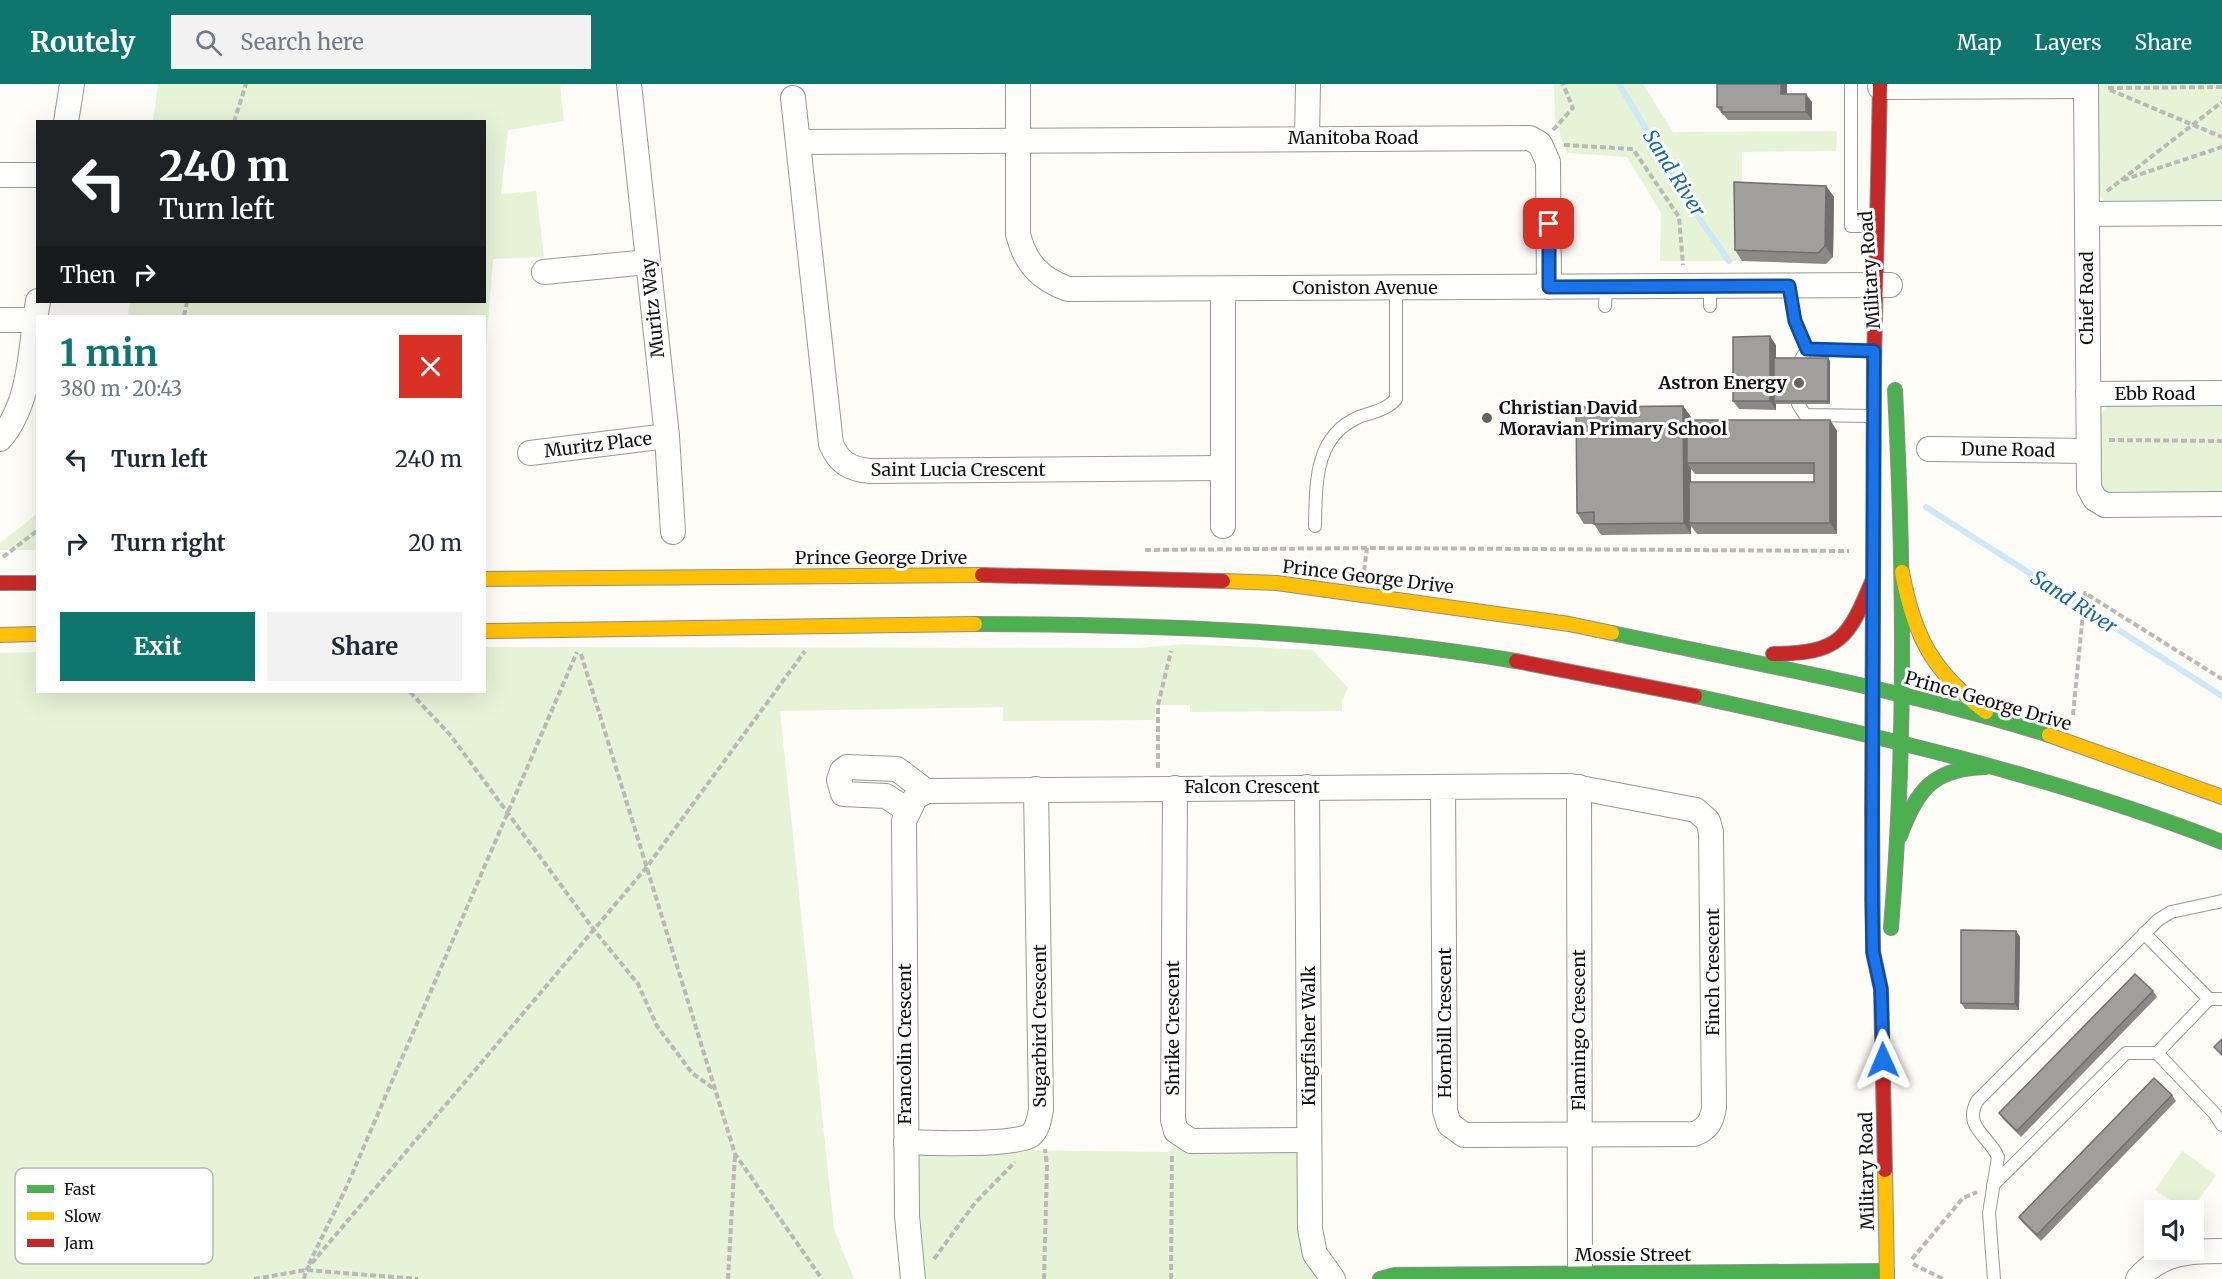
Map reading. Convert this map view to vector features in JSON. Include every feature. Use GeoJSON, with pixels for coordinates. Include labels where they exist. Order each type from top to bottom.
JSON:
{"type":"FeatureCollection","features":[{"type":"Feature","properties":{"kind":"main road","name":"Military Road"},"geometry":{"type":"LineString","coordinates":[[1880,86],[1885,289],[1874,351],[1873,952],[1881,989],[1887,1275]]}},
{"type":"Feature","properties":{"kind":"main road","name":"Military Road"},"geometry":{"type":"LineString","coordinates":[[1880,159],[1877,226],[1885,289]]}},
{"type":"Feature","properties":{"kind":"main road","name":"Military Road"},"geometry":{"type":"LineString","coordinates":[[1881,989],[1889,948],[1900,836],[1903,740],[1902,572],[1894,373]]}},
{"type":"Feature","properties":{"kind":"main road"},"geometry":{"type":"LineString","coordinates":[[1902,572],[1914,628],[1935,665],[1969,700],[1995,718]]}},
{"type":"Feature","properties":{"kind":"main road","name":"Prince George Drive"},"geometry":{"type":"LineString","coordinates":[[486,579],[1047,575],[1277,583],[1569,624],[1687,647],[1872,688],[1995,718],[2222,797]]}},
{"type":"Feature","properties":{"kind":"main road"},"geometry":{"type":"LineString","coordinates":[[1687,647],[1799,655],[1828,648],[1840,641],[1856,622],[1873,579]]}},
{"type":"Feature","properties":{"kind":"main road"},"geometry":{"type":"LineString","coordinates":[[0,583],[36,583]]}},
{"type":"Feature","properties":{"kind":"main road"},"geometry":{"type":"LineString","coordinates":[[486,631],[683,625],[1046,624],[1167,627],[1396,644],[1555,667],[1903,740],[2017,770],[2087,792],[2222,842]]}},
{"type":"Feature","properties":{"kind":"main road"},"geometry":{"type":"LineString","coordinates":[[0,635],[36,634]]}},
{"type":"Feature","properties":{"kind":"main road"},"geometry":{"type":"LineString","coordinates":[[1900,836],[1917,796],[1938,777],[1969,767],[2017,770]]}},
{"type":"Feature","properties":{"kind":"main road","name":"Mossie Street"},"geometry":{"type":"LineString","coordinates":[[1380,1279],[1395,1275],[1887,1275]]}},
{"type":"Feature","properties":{"kind":"street"},"geometry":{"type":"LineString","coordinates":[[66,120],[72,84]]}},
{"type":"Feature","properties":{"kind":"street","name":"Muritz Way"},"geometry":{"type":"LineString","coordinates":[[629,84],[667,436],[673,532]]}},
{"type":"Feature","properties":{"kind":"street","name":"Coniston Avenue"},"geometry":{"type":"LineString","coordinates":[[1018,84],[1018,234],[1028,261],[1046,279],[1068,289],[1549,287],[1606,296],[1684,286],[1710,296],[1789,286],[1885,289]]}},
{"type":"Feature","properties":{"kind":"street"},"geometry":{"type":"LineString","coordinates":[[1307,138],[1308,84]]}},
{"type":"Feature","properties":{"kind":"street"},"geometry":{"type":"LineString","coordinates":[[1880,86],[2086,85]]}},
{"type":"Feature","properties":{"kind":"street","name":"Chief Road"},"geometry":{"type":"LineString","coordinates":[[2086,85],[2089,488],[2095,499],[2105,505],[2222,504]]}},
{"type":"Feature","properties":{"kind":"street","name":"Saint Lucia Crescent"},"geometry":{"type":"LineString","coordinates":[[793,98],[831,444],[841,461],[858,470],[870,471],[1222,468]]}},
{"type":"Feature","properties":{"kind":"street","name":"Manitoba Road"},"geometry":{"type":"LineString","coordinates":[[1018,139],[1520,137],[1530,138],[1540,144]]}},
{"type":"Feature","properties":{"kind":"street"},"geometry":{"type":"LineString","coordinates":[[798,142],[1018,139]]}},
{"type":"Feature","properties":{"kind":"street"},"geometry":{"type":"LineString","coordinates":[[1540,144],[1548,162],[1549,287]]}},
{"type":"Feature","properties":{"kind":"street"},"geometry":{"type":"LineString","coordinates":[[0,175],[36,175]]}},
{"type":"Feature","properties":{"kind":"street"},"geometry":{"type":"LineString","coordinates":[[2087,214],[2222,213]]}},
{"type":"Feature","properties":{"kind":"street"},"geometry":{"type":"LineString","coordinates":[[544,272],[648,262]]}},
{"type":"Feature","properties":{"kind":"street"},"geometry":{"type":"LineString","coordinates":[[1222,289],[1223,526]]}},
{"type":"Feature","properties":{"kind":"street"},"geometry":{"type":"LineString","coordinates":[[0,320],[36,310],[24,394],[14,419],[0,439]]}},
{"type":"Feature","properties":{"kind":"street","name":"Ebb Road"},"geometry":{"type":"LineString","coordinates":[[2088,394],[2222,393]]}},
{"type":"Feature","properties":{"kind":"street","name":"Muritz Place"},"geometry":{"type":"LineString","coordinates":[[530,453],[667,436]]}},
{"type":"Feature","properties":{"kind":"street","name":"Dune Road"},"geometry":{"type":"LineString","coordinates":[[1929,449],[2088,451]]}},
{"type":"Feature","properties":{"kind":"street"},"geometry":{"type":"LineString","coordinates":[[847,767],[897,769],[926,791],[915,798],[908,810],[886,796],[843,794],[840,780],[842,771],[847,767]]}},
{"type":"Feature","properties":{"kind":"street","name":"Kingfisher Walk"},"geometry":{"type":"LineString","coordinates":[[1307,787],[1309,1140],[1312,1241],[1321,1265],[1333,1279]]}},
{"type":"Feature","properties":{"kind":"street","name":"Hornbill Crescent"},"geometry":{"type":"LineString","coordinates":[[1443,787],[1446,1118],[1453,1129],[1464,1135],[1579,1136]]}},
{"type":"Feature","properties":{"kind":"street","name":"Falcon Crescent"},"geometry":{"type":"LineString","coordinates":[[926,791],[1579,787]]}},
{"type":"Feature","properties":{"kind":"street","name":"Finch Crescent"},"geometry":{"type":"LineString","coordinates":[[1579,787],[1690,808],[1703,815],[1708,821],[1712,832],[1714,1095],[1712,1120],[1694,1134],[1579,1136]]}},
{"type":"Feature","properties":{"kind":"street","name":"Flamingo Crescent"},"geometry":{"type":"LineString","coordinates":[[1579,787],[1580,1276]]}},
{"type":"Feature","properties":{"kind":"street","name":"Shrike Crescent"},"geometry":{"type":"LineString","coordinates":[[1167,788],[1173,1120],[1176,1131],[1183,1137]]}},
{"type":"Feature","properties":{"kind":"street","name":"Sugarbird Crescent"},"geometry":{"type":"LineString","coordinates":[[1023,1140],[1036,1130],[1041,1110],[1036,789]]}},
{"type":"Feature","properties":{"kind":"street","name":"Francolin Crescent"},"geometry":{"type":"LineString","coordinates":[[908,810],[904,821],[907,1236],[913,1279]]}},
{"type":"Feature","properties":{"kind":"street"},"geometry":{"type":"LineString","coordinates":[[1183,1137],[1191,1141],[1309,1140]]}},
{"type":"Feature","properties":{"kind":"street"},"geometry":{"type":"LineString","coordinates":[[906,1142],[1023,1140]]}},
{"type":"Feature","properties":{"kind":"street"},"geometry":{"type":"LineString","coordinates":[[2138,1279],[2146,1270],[2166,1256],[2222,1251]]}},
{"type":"Feature","properties":{"kind":"lane"},"geometry":{"type":"LineString","coordinates":[[1851,84],[1851,226],[1877,226]]}},
{"type":"Feature","properties":{"kind":"lane"},"geometry":{"type":"LineString","coordinates":[[1789,286],[1795,321],[1807,349]]}},
{"type":"Feature","properties":{"kind":"lane"},"geometry":{"type":"LineString","coordinates":[[1315,526],[1319,465],[1329,440],[1344,424],[1386,408],[1396,399],[1396,288]]}},
{"type":"Feature","properties":{"kind":"lane"},"geometry":{"type":"LineString","coordinates":[[1807,349],[1874,351]]}},
{"type":"Feature","properties":{"kind":"lane"},"geometry":{"type":"LineString","coordinates":[[1800,361],[1807,349]]}},
{"type":"Feature","properties":{"kind":"lane"},"geometry":{"type":"LineString","coordinates":[[1798,404],[1801,413],[1805,415],[1874,416]]}},
{"type":"Feature","properties":{"kind":"lane"},"geometry":{"type":"LineString","coordinates":[[1994,1279],[1989,1213],[1998,1156],[1974,1125],[1972,1113],[1977,1101],[2144,933],[2165,915],[2222,902]]}},
{"type":"Feature","properties":{"kind":"lane"},"geometry":{"type":"LineString","coordinates":[[2144,933],[2209,999],[2222,999]]}},
{"type":"Feature","properties":{"kind":"lane"},"geometry":{"type":"LineString","coordinates":[[1992,1186],[2126,1053],[2157,1053],[2209,999]]}},
{"type":"Feature","properties":{"kind":"lane"},"geometry":{"type":"LineString","coordinates":[[2157,1053],[2215,1114],[2222,1125]]}},
{"type":"Feature","properties":{"kind":"path"},"geometry":{"type":"LineString","coordinates":[[235,120],[246,84]]}},
{"type":"Feature","properties":{"kind":"path"},"geometry":{"type":"LineString","coordinates":[[1540,144],[1573,108],[1563,84]]}},
{"type":"Feature","properties":{"kind":"path"},"geometry":{"type":"LineString","coordinates":[[2222,87],[2106,88],[2222,137]]}},
{"type":"Feature","properties":{"kind":"path"},"geometry":{"type":"LineString","coordinates":[[2087,214],[2120,181],[2222,102]]}},
{"type":"Feature","properties":{"kind":"path"},"geometry":{"type":"LineString","coordinates":[[1540,144],[1633,149],[1679,217],[1684,286]]}},
{"type":"Feature","properties":{"kind":"path"},"geometry":{"type":"LineString","coordinates":[[2120,181],[2222,147]]}},
{"type":"Feature","properties":{"kind":"path"},"geometry":{"type":"LineString","coordinates":[[2088,451],[2099,440],[2222,441]]}},
{"type":"Feature","properties":{"kind":"path"},"geometry":{"type":"LineString","coordinates":[[3,557],[36,532]]}},
{"type":"Feature","properties":{"kind":"path"},"geometry":{"type":"LineString","coordinates":[[1363,576],[1367,548]]}},
{"type":"Feature","properties":{"kind":"path"},"geometry":{"type":"LineString","coordinates":[[2073,720],[2085,594],[2222,679]]}},
{"type":"Feature","properties":{"kind":"path"},"geometry":{"type":"LineString","coordinates":[[306,1270],[646,868],[809,645]]}},
{"type":"Feature","properties":{"kind":"path"},"geometry":{"type":"LineString","coordinates":[[1167,788],[1158,705],[1173,645]]}},
{"type":"Feature","properties":{"kind":"path"},"geometry":{"type":"LineString","coordinates":[[304,1279],[306,1270],[346,1188],[579,648],[735,1154],[822,1279]]}},
{"type":"Feature","properties":{"kind":"path"},"geometry":{"type":"LineString","coordinates":[[411,693],[451,736],[594,930],[639,984],[657,1026],[693,1073],[715,1090]]}},
{"type":"Feature","properties":{"kind":"path"},"geometry":{"type":"LineString","coordinates":[[1039,1122],[1047,1166],[1044,1279]]}},
{"type":"Feature","properties":{"kind":"path"},"geometry":{"type":"LineString","coordinates":[[1171,1279],[1172,1153],[1183,1137]]}},
{"type":"Feature","properties":{"kind":"path"},"geometry":{"type":"LineString","coordinates":[[931,1262],[975,1203],[1022,1154],[1023,1140]]}},
{"type":"Feature","properties":{"kind":"path"},"geometry":{"type":"LineString","coordinates":[[728,1279],[735,1154]]}},
{"type":"Feature","properties":{"kind":"path"},"geometry":{"type":"LineString","coordinates":[[1910,1262],[1963,1198],[1992,1186]]}},
{"type":"Feature","properties":{"kind":"path"},"geometry":{"type":"LineString","coordinates":[[1904,1259],[1943,1279]]}},
{"type":"Feature","properties":{"kind":"path"},"geometry":{"type":"LineString","coordinates":[[254,1279],[306,1270],[418,1279]]}},
{"type":"Feature","properties":{"kind":"green space"},"geometry":{"type":"Polygon","coordinates":[[[158,84],[560,84],[564,121],[508,130],[501,194],[536,191],[544,257],[493,259],[486,347],[486,315],[128,315],[130,303],[486,303],[486,120],[153,120],[158,84]]]}},
{"type":"Feature","properties":{"kind":"green space"},"geometry":{"type":"Polygon","coordinates":[[[1554,84],[1643,84],[1673,132],[1837,131],[1836,151],[1742,152],[1742,261],[1660,261],[1661,213],[1627,157],[1567,153],[1555,121],[1554,84]]]}},
{"type":"Feature","properties":{"kind":"green space"},"geometry":{"type":"Polygon","coordinates":[[[2097,84],[2222,84],[2222,205],[2114,206],[2103,201],[2097,189],[2097,84]]]}},
{"type":"Feature","properties":{"kind":"green space"},"geometry":{"type":"Polygon","coordinates":[[[2123,401],[2222,401],[2222,496],[2119,497],[2106,492],[2099,481],[2099,419],[2106,406],[2123,401]]]}},
{"type":"Feature","properties":{"kind":"green space"},"geometry":{"type":"Polygon","coordinates":[[[36,515],[36,550],[0,550],[0,543],[36,515]]]}},
{"type":"Feature","properties":{"kind":"green space"},"geometry":{"type":"Polygon","coordinates":[[[1184,644],[1313,650],[1348,688],[1342,701],[1342,711],[1190,712],[1190,705],[1158,705],[1155,706],[1155,720],[1003,721],[1003,707],[780,711],[834,1229],[854,1279],[0,1279],[0,653],[36,652],[36,693],[486,693],[486,647],[1140,648],[1184,644]]]}},
{"type":"Feature","properties":{"kind":"green space"},"geometry":{"type":"Polygon","coordinates":[[[1177,1139],[1293,1148],[1301,1158],[1323,1279],[922,1279],[916,1158],[919,1154],[1015,1150],[1169,1152],[1177,1139]]]}},
{"type":"Feature","properties":{"kind":"green space"},"geometry":{"type":"Polygon","coordinates":[[[2182,1151],[2216,1175],[2199,1200],[2170,1200],[2155,1190],[2182,1151]]]}},
{"type":"Feature","properties":{"kind":"building"},"geometry":{"type":"Polygon","coordinates":[[[1717,84],[1781,84],[1781,94],[1806,94],[1806,112],[1722,112],[1722,107],[1717,107],[1717,84]]]}},
{"type":"Feature","properties":{"kind":"building"},"geometry":{"type":"Polygon","coordinates":[[[1734,182],[1826,186],[1825,246],[1818,253],[1735,250],[1734,182]]]}},
{"type":"Feature","properties":{"kind":"building"},"geometry":{"type":"Polygon","coordinates":[[[1770,336],[1770,401],[1733,401],[1733,337],[1770,336]]]}},
{"type":"Feature","properties":{"kind":"building"},"geometry":{"type":"Polygon","coordinates":[[[1774,358],[1828,358],[1828,401],[1774,401],[1774,358]]]}},
{"type":"Feature","properties":{"kind":"building"},"geometry":{"type":"Polygon","coordinates":[[[1683,406],[1684,523],[1594,524],[1594,512],[1577,513],[1576,407],[1683,406]]]}},
{"type":"Feature","properties":{"kind":"building"},"geometry":{"type":"Polygon","coordinates":[[[1692,420],[1830,420],[1830,523],[1689,523],[1689,482],[1814,482],[1814,463],[1687,463],[1687,424],[1692,424],[1692,420]]]}},
{"type":"Feature","properties":{"kind":"building"},"geometry":{"type":"Polygon","coordinates":[[[1961,930],[2016,931],[2015,1004],[1961,1003],[1961,930]]]}},
{"type":"Feature","properties":{"kind":"building"},"geometry":{"type":"Polygon","coordinates":[[[2135,974],[2153,991],[2017,1131],[1999,1113],[2135,974]]]}},
{"type":"Feature","properties":{"kind":"building"},"geometry":{"type":"Polygon","coordinates":[[[2222,1039],[2222,1055],[2214,1047],[2222,1039]]]}},
{"type":"Feature","properties":{"kind":"building"},"geometry":{"type":"Polygon","coordinates":[[[2154,1078],[2172,1095],[2037,1235],[2019,1217],[2154,1078]]]}},
{"type":"Feature","properties":{"kind":"waterway","name":"Sand River"},"geometry":{"type":"LineString","coordinates":[[1619,84],[1701,221],[1729,261]]}},
{"type":"Feature","properties":{"kind":"waterway","name":"Sand River"},"geometry":{"type":"LineString","coordinates":[[1926,507],[2222,696]]}},
{"type":"Feature","properties":{"kind":"traffic: fast"},"geometry":{"type":"LineString","coordinates":[[1872,812],[1874,365]]}},
{"type":"Feature","properties":{"kind":"traffic: fast"},"geometry":{"type":"LineString","coordinates":[[1891,928],[1899,793],[1902,659],[1895,390]]}},
{"type":"Feature","properties":{"kind":"traffic: fast"},"geometry":{"type":"LineString","coordinates":[[975,624],[1246,631],[1381,643],[1516,661]]}},
{"type":"Feature","properties":{"kind":"traffic: fast"},"geometry":{"type":"LineString","coordinates":[[1612,633],[1886,691],[2049,735]]}},
{"type":"Feature","properties":{"kind":"traffic: fast"},"geometry":{"type":"LineString","coordinates":[[1695,696],[1962,758],[2093,796],[2222,842]]}},
{"type":"Feature","properties":{"kind":"traffic: fast"},"geometry":{"type":"LineString","coordinates":[[1900,836],[1913,806],[1930,784],[1953,772],[1986,767]]}},
{"type":"Feature","properties":{"kind":"traffic: fast"},"geometry":{"type":"LineString","coordinates":[[1380,1279],[1395,1275],[1887,1271]]}},
{"type":"Feature","properties":{"kind":"traffic: slow"},"geometry":{"type":"LineString","coordinates":[[1902,572],[1913,616],[1929,651],[1952,682],[1986,712]]}},
{"type":"Feature","properties":{"kind":"traffic: slow"},"geometry":{"type":"LineString","coordinates":[[486,579],[982,575]]}},
{"type":"Feature","properties":{"kind":"traffic: slow"},"geometry":{"type":"LineString","coordinates":[[1223,581],[1277,583],[1569,624],[1612,633]]}},
{"type":"Feature","properties":{"kind":"traffic: slow"},"geometry":{"type":"LineString","coordinates":[[486,631],[975,624]]}},
{"type":"Feature","properties":{"kind":"traffic: slow"},"geometry":{"type":"LineString","coordinates":[[0,635],[36,634]]}},
{"type":"Feature","properties":{"kind":"traffic: slow"},"geometry":{"type":"LineString","coordinates":[[2049,735],[2222,797]]}},
{"type":"Feature","properties":{"kind":"traffic: slow"},"geometry":{"type":"LineString","coordinates":[[1885,1170],[1887,1279]]}},
{"type":"Feature","properties":{"kind":"traffic: jam"},"geometry":{"type":"LineString","coordinates":[[1874,365],[1880,84]]}},
{"type":"Feature","properties":{"kind":"traffic: jam"},"geometry":{"type":"LineString","coordinates":[[982,575],[1223,581]]}},
{"type":"Feature","properties":{"kind":"traffic: jam"},"geometry":{"type":"LineString","coordinates":[[1773,654],[1814,650],[1828,646],[1839,639],[1856,616],[1873,579]]}},
{"type":"Feature","properties":{"kind":"traffic: jam"},"geometry":{"type":"LineString","coordinates":[[0,583],[36,583]]}},
{"type":"Feature","properties":{"kind":"traffic: jam"},"geometry":{"type":"LineString","coordinates":[[1516,661],[1695,696]]}},
{"type":"Feature","properties":{"kind":"traffic: jam"},"geometry":{"type":"LineString","coordinates":[[1872,812],[1873,952],[1881,989],[1885,1170]]}},
{"type":"Feature","properties":{"kind":"place","name":"Astron Energy"},"geometry":{"type":"Point","coordinates":[1799,383]}},
{"type":"Feature","properties":{"kind":"place","name":"Christian David Moravian Primary School"},"geometry":{"type":"Point","coordinates":[1487,418]}},
{"type":"Feature","properties":{"kind":"route"},"geometry":{"type":"LineString","coordinates":[[1549,224],[1549,287],[1789,286],[1795,321],[1807,349],[1874,351],[1872,901],[1873,952],[1881,989],[1883,1060]]}}]}
